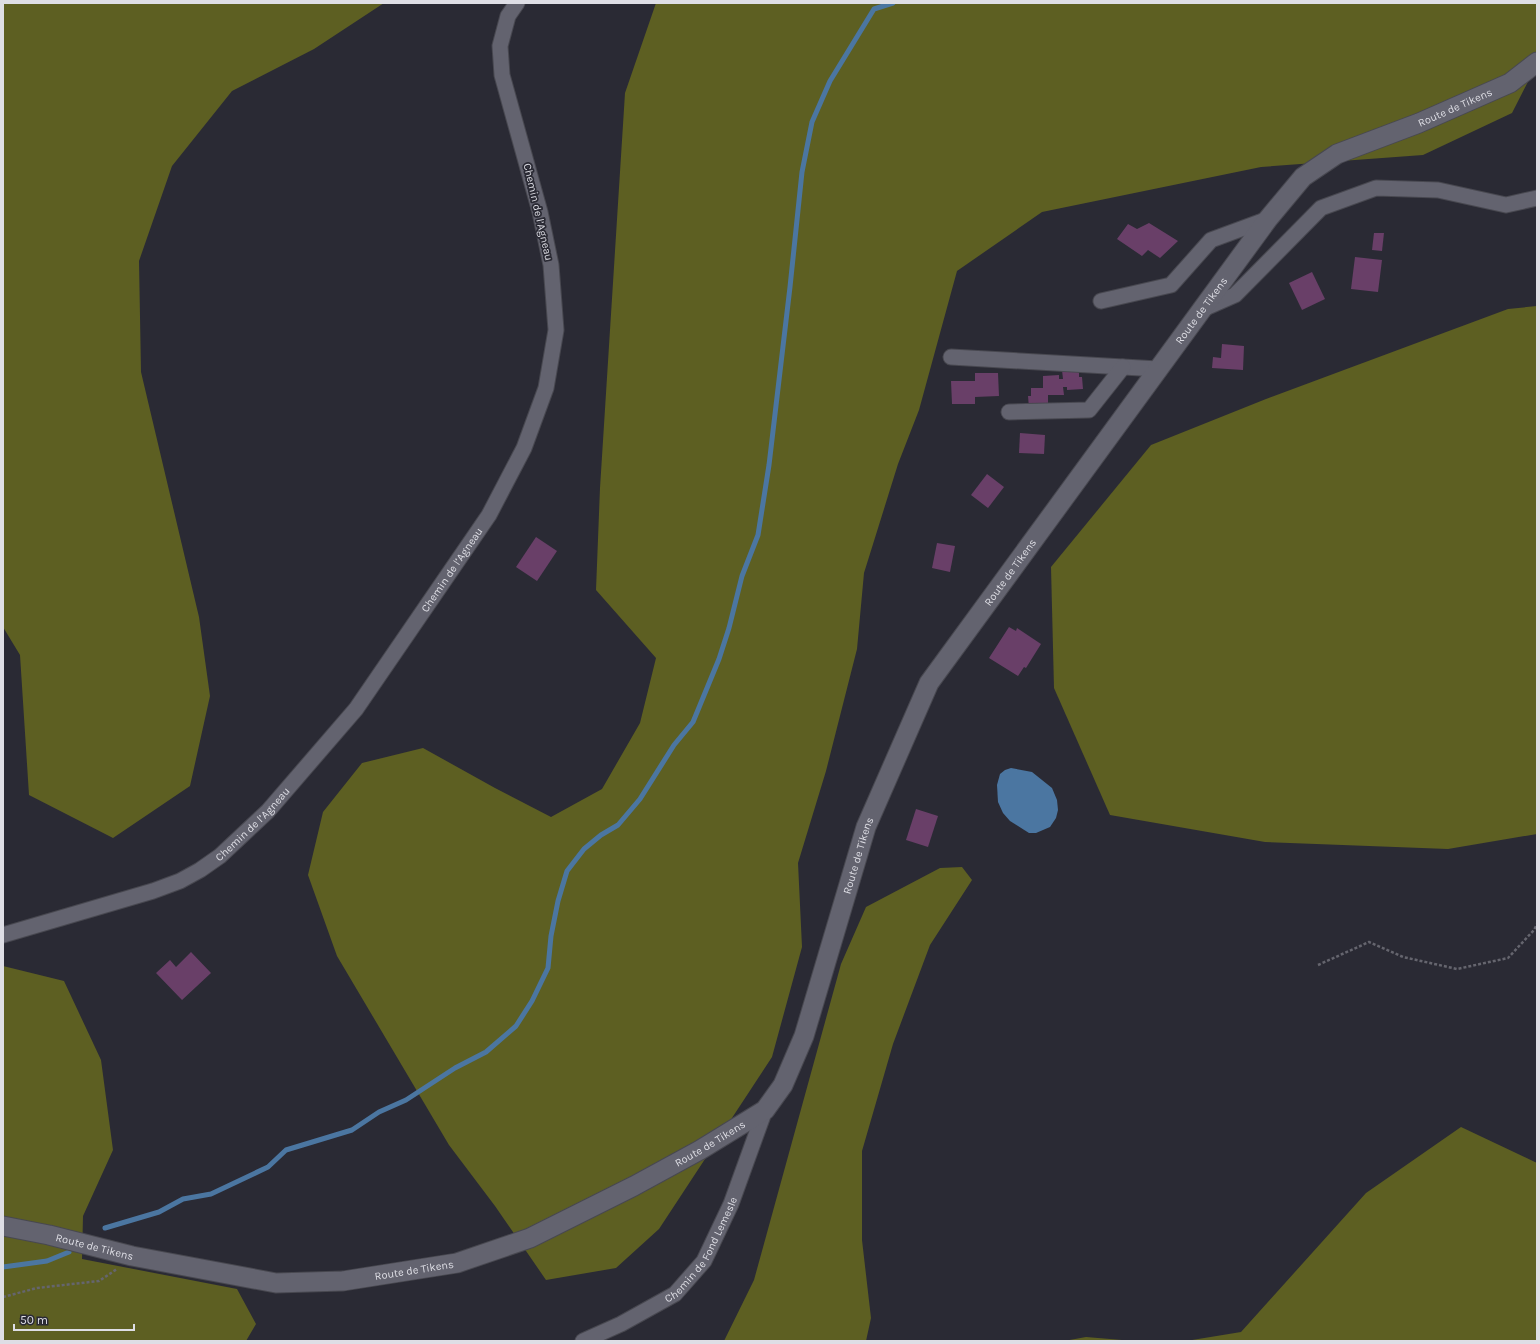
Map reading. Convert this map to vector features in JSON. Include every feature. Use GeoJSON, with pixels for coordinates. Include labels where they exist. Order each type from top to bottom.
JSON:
{"type":"FeatureCollection","features":[{"type":"Feature","properties":{"kind":"street","name":"Chemin de l’Agneau"},"geometry":{"type":"LineString","coordinates":[[3,935],[146,893],[180,881],[200,870],[220,856],[268,811],[356,709],[489,515],[524,448],[546,388],[556,330],[550,265],[540,212],[502,75],[500,46],[508,16],[517,3]]}},
{"type":"Feature","properties":{"kind":"street","name":"Route de Tikens"},"geometry":{"type":"LineString","coordinates":[[3,1226],[49,1235],[132,1256],[276,1283],[343,1281],[457,1263],[530,1238],[621,1193],[700,1150],[765,1110],[783,1085],[804,1036],[866,826],[929,683],[1268,219],[1303,178],[1337,154],[1419,123],[1510,83],[1537,62]]}},
{"type":"Feature","properties":{"kind":"street"},"geometry":{"type":"LineString","coordinates":[[1201,310],[1235,295],[1321,208],[1376,188],[1438,190],[1506,205],[1537,198]]}},
{"type":"Feature","properties":{"kind":"street"},"geometry":{"type":"LineString","coordinates":[[1101,300],[1171,285],[1211,240],[1268,219]]}},
{"type":"Feature","properties":{"kind":"street"},"geometry":{"type":"LineString","coordinates":[[951,357],[1158,369]]}},
{"type":"Feature","properties":{"kind":"street"},"geometry":{"type":"LineString","coordinates":[[1009,412],[1089,410],[1123,367]]}},
{"type":"Feature","properties":{"kind":"street","name":"Chemin de Fond Lemesle"},"geometry":{"type":"LineString","coordinates":[[582,1341],[621,1324],[675,1294],[704,1261],[730,1204],[765,1110]]}},
{"type":"Feature","properties":{"kind":"path"},"geometry":{"type":"LineString","coordinates":[[1318,965],[1369,942],[1403,957],[1457,969],[1508,958],[1534,930],[1537,924]]}},
{"type":"Feature","properties":{"kind":"path"},"geometry":{"type":"LineString","coordinates":[[3,1297],[37,1288],[99,1281],[114,1272],[132,1256]]}},
{"type":"Feature","properties":{"kind":"shaded area"},"geometry":{"type":"Polygon","coordinates":[[[3,3],[384,3],[314,49],[232,91],[172,166],[139,261],[141,372],[199,617],[210,696],[190,786],[113,838],[29,795],[20,655],[3,627],[3,3]]]}},
{"type":"Feature","properties":{"kind":"shaded area"},"geometry":{"type":"Polygon","coordinates":[[[656,3],[1537,3],[1537,64],[1512,113],[1423,155],[1261,167],[1042,212],[957,271],[919,410],[898,464],[864,573],[857,649],[826,771],[798,863],[802,947],[772,1057],[659,1229],[616,1268],[546,1280],[495,1206],[449,1145],[337,956],[308,875],[323,812],[362,763],[423,748],[551,817],[602,789],[640,723],[656,658],[596,590],[600,488],[625,93],[656,3]]]}},
{"type":"Feature","properties":{"kind":"shaded area"},"geometry":{"type":"Polygon","coordinates":[[[1537,306],[1537,834],[1448,849],[1265,842],[1110,815],[1054,688],[1051,567],[1151,445],[1266,399],[1508,309],[1537,306]]]}},
{"type":"Feature","properties":{"kind":"shaded area"},"geometry":{"type":"Polygon","coordinates":[[[962,867],[972,880],[930,945],[893,1044],[862,1151],[862,1240],[871,1318],[866,1341],[724,1341],[754,1280],[841,964],[866,907],[940,868],[962,867]]]}},
{"type":"Feature","properties":{"kind":"shaded area"},"geometry":{"type":"Polygon","coordinates":[[[3,966],[64,981],[101,1060],[113,1150],[83,1216],[82,1259],[237,1289],[256,1324],[246,1341],[3,1341],[3,966]]]}},
{"type":"Feature","properties":{"kind":"shaded area"},"geometry":{"type":"Polygon","coordinates":[[[1461,1127],[1537,1163],[1537,1341],[1186,1341],[1241,1332],[1366,1193],[1461,1127]]]}},
{"type":"Feature","properties":{"kind":"shaded area"},"geometry":{"type":"Polygon","coordinates":[[[1086,1337],[1134,1341],[1064,1341],[1086,1337]]]}},
{"type":"Feature","properties":{"kind":"water"},"geometry":{"type":"Polygon","coordinates":[[[1011,768],[1032,772],[1052,788],[1057,800],[1058,810],[1056,818],[1050,827],[1036,833],[1029,833],[1010,821],[1003,813],[998,802],[997,785],[1000,774],[1011,768]]]}},
{"type":"Feature","properties":{"kind":"building"},"geometry":{"type":"Polygon","coordinates":[[[1149,223],[1178,241],[1160,258],[1148,250],[1142,256],[1117,239],[1128,224],[1137,229],[1149,223]]]}},
{"type":"Feature","properties":{"kind":"building"},"geometry":{"type":"Polygon","coordinates":[[[1374,233],[1384,233],[1382,251],[1372,250],[1374,233]]]}},
{"type":"Feature","properties":{"kind":"building"},"geometry":{"type":"Polygon","coordinates":[[[1355,257],[1382,260],[1378,292],[1351,289],[1355,257]]]}},
{"type":"Feature","properties":{"kind":"building"},"geometry":{"type":"Polygon","coordinates":[[[1312,272],[1325,299],[1302,310],[1289,283],[1312,272]]]}},
{"type":"Feature","properties":{"kind":"building"},"geometry":{"type":"Polygon","coordinates":[[[1222,344],[1244,346],[1243,370],[1212,368],[1213,357],[1221,358],[1222,344]]]}},
{"type":"Feature","properties":{"kind":"building"},"geometry":{"type":"Polygon","coordinates":[[[1062,370],[1079,370],[1079,377],[1082,377],[1083,389],[1067,390],[1067,387],[1063,387],[1064,395],[1048,395],[1048,403],[1044,403],[1044,407],[1029,408],[1028,396],[1031,396],[1031,388],[1043,388],[1043,376],[1059,375],[1059,379],[1063,379],[1062,370]]]}},
{"type":"Feature","properties":{"kind":"building"},"geometry":{"type":"Polygon","coordinates":[[[975,373],[998,373],[999,396],[975,397],[975,404],[952,404],[951,381],[975,381],[975,373]]]}},
{"type":"Feature","properties":{"kind":"building"},"geometry":{"type":"Polygon","coordinates":[[[1020,433],[1045,435],[1044,454],[1019,453],[1020,433]]]}},
{"type":"Feature","properties":{"kind":"building"},"geometry":{"type":"Polygon","coordinates":[[[987,474],[1004,487],[988,508],[971,495],[987,474]]]}},
{"type":"Feature","properties":{"kind":"building"},"geometry":{"type":"Polygon","coordinates":[[[536,537],[557,551],[537,581],[516,567],[536,537]]]}},
{"type":"Feature","properties":{"kind":"building"},"geometry":{"type":"Polygon","coordinates":[[[937,543],[955,546],[950,572],[932,568],[937,543]]]}},
{"type":"Feature","properties":{"kind":"building"},"geometry":{"type":"Polygon","coordinates":[[[1009,627],[1016,631],[1017,628],[1041,644],[1026,668],[1024,667],[1018,676],[989,658],[1009,627]]]}},
{"type":"Feature","properties":{"kind":"building"},"geometry":{"type":"Polygon","coordinates":[[[916,809],[938,816],[928,847],[906,840],[916,809]]]}},
{"type":"Feature","properties":{"kind":"building"},"geometry":{"type":"Polygon","coordinates":[[[191,952],[211,973],[182,1000],[156,973],[170,960],[176,967],[191,952]]]}},
{"type":"Feature","properties":{"kind":"waterway"},"geometry":{"type":"LineString","coordinates":[[105,1228],[159,1212],[183,1199],[211,1194],[268,1167],[286,1150],[352,1130],[379,1112],[406,1100],[455,1068],[486,1052],[516,1026],[532,1001],[548,968],[551,936],[558,901],[567,871],[584,849],[601,835],[618,825],[640,799],[674,745],[693,722],[719,659],[729,628],[742,576],[758,535],[769,465],[802,172],[812,122],[830,81],[874,9],[893,3]]}},
{"type":"Feature","properties":{"kind":"waterway"},"geometry":{"type":"LineString","coordinates":[[3,1267],[47,1261],[69,1252]]}}]}
